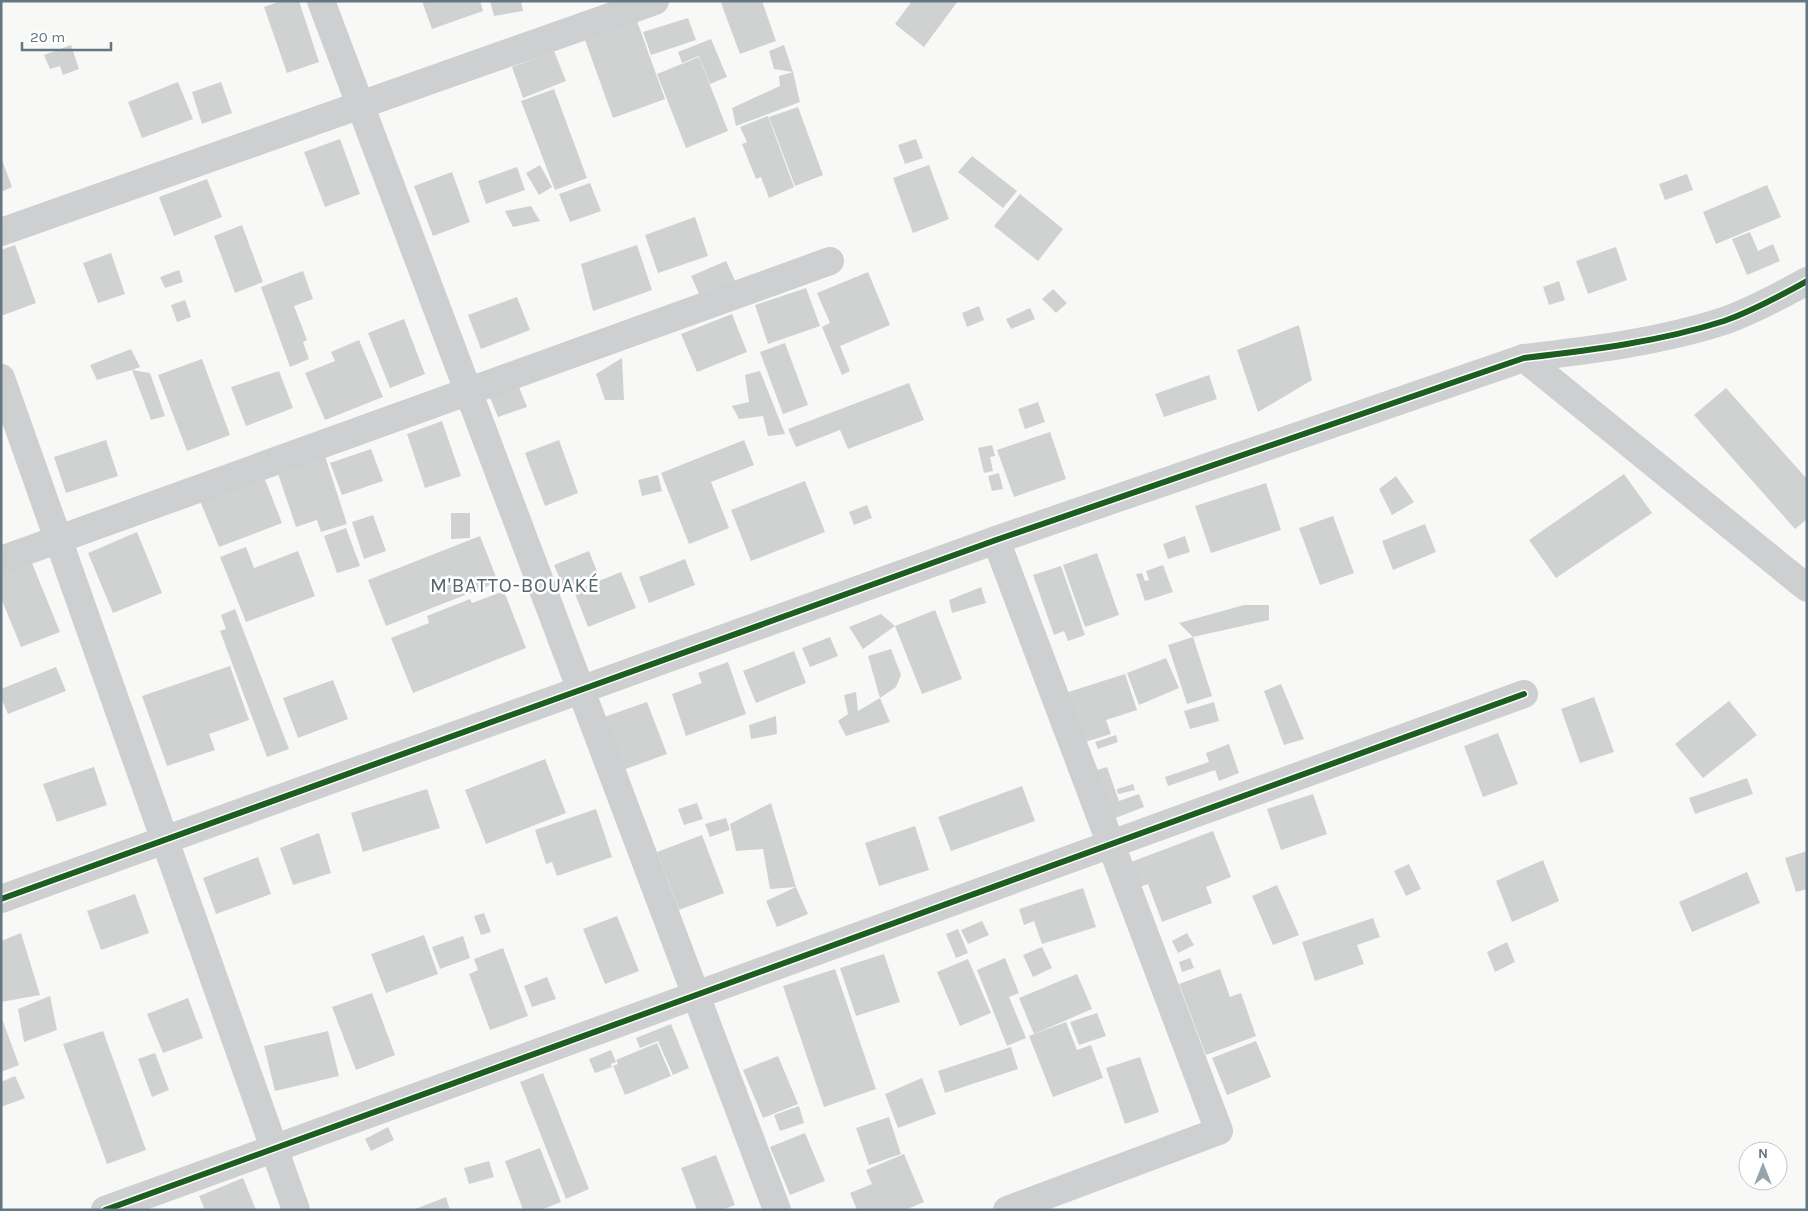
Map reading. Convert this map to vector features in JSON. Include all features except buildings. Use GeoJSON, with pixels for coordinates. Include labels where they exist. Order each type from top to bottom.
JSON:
{"type":"FeatureCollection","features":[{"type":"Feature","properties":{"kind":"street"},"geometry":{"type":"LineString","coordinates":[[321,1],[777,1210]]}},
{"type":"Feature","properties":{"kind":"street"},"geometry":{"type":"LineString","coordinates":[[1,232],[654,1]]}},
{"type":"Feature","properties":{"kind":"street"},"geometry":{"type":"LineString","coordinates":[[1,560],[830,261]]}},
{"type":"Feature","properties":{"kind":"street"},"geometry":{"type":"LineString","coordinates":[[1,898],[996,540],[1524,358],[1588,350],[1663,337],[1724,321],[1807,282]]}},
{"type":"Feature","properties":{"kind":"street"},"geometry":{"type":"LineString","coordinates":[[1524,358],[1807,588]]}},
{"type":"Feature","properties":{"kind":"street"},"geometry":{"type":"LineString","coordinates":[[1,378],[296,1210]]}},
{"type":"Feature","properties":{"kind":"street"},"geometry":{"type":"LineString","coordinates":[[996,540],[1219,1131],[1006,1210]]}},
{"type":"Feature","properties":{"kind":"street"},"geometry":{"type":"LineString","coordinates":[[105,1210],[1524,694]]}},
{"type":"Feature","properties":{"kind":"cycle path"},"geometry":{"type":"LineString","coordinates":[[1,899],[996,540],[1524,358],[1574,352],[1675,335],[1745,313],[1807,281]]}},
{"type":"Feature","properties":{"kind":"cycle path"},"geometry":{"type":"LineString","coordinates":[[105,1210],[1524,694]]}},
{"type":"Feature","properties":{"kind":"district","name":"M'BATTO-BOUAKÉ"},"geometry":{"type":"Point","coordinates":[515,585]}}]}
